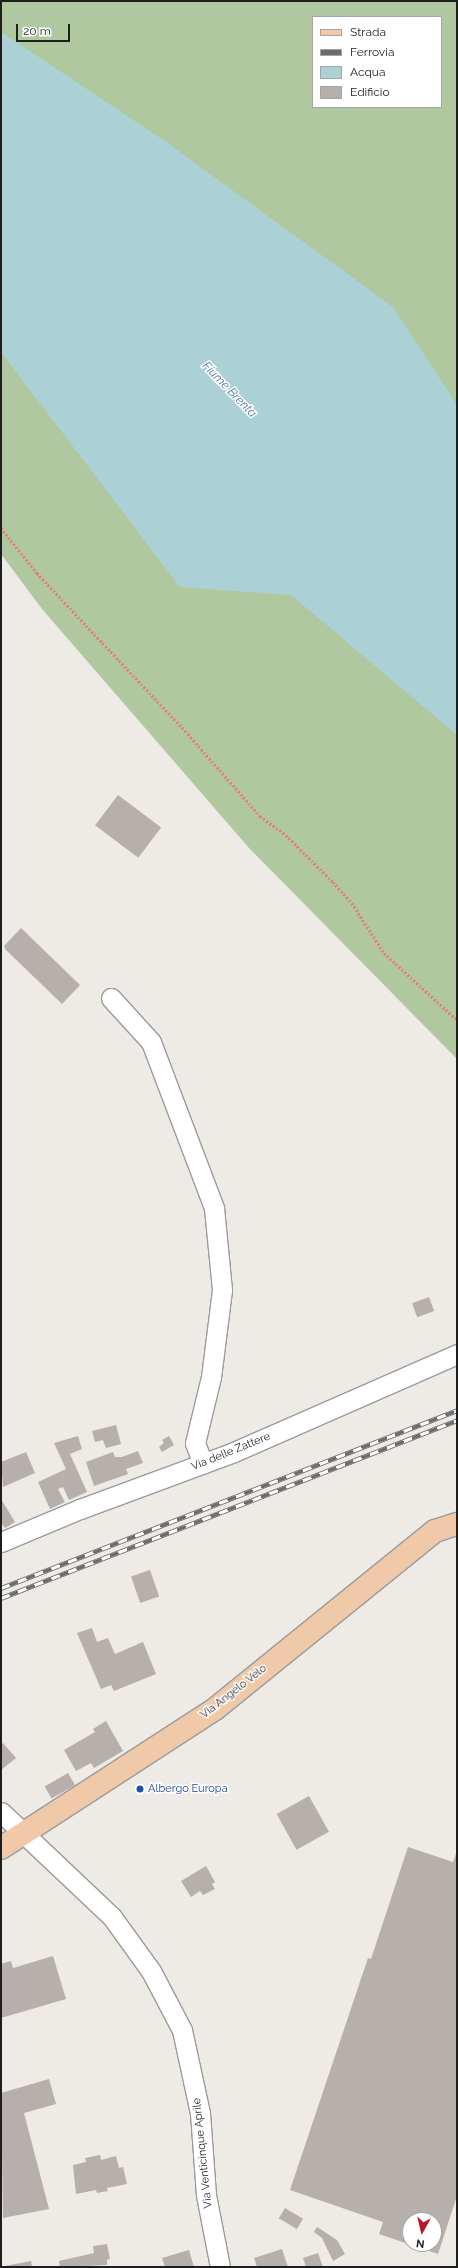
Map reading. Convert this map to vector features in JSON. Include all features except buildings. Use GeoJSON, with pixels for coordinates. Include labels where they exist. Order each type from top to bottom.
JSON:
{"type":"FeatureCollection","features":[{"type":"Feature","properties":{"kind":"main road","name":"Via Angelo Velo"},"geometry":{"type":"LineString","coordinates":[[1,1848],[24,1835],[215,1709],[435,1531],[457,1524]]}},
{"type":"Feature","properties":{"kind":"street"},"geometry":{"type":"LineString","coordinates":[[111,998],[151,1042],[214,1208],[222,1290],[211,1377],[195,1444],[203,1464]]}},
{"type":"Feature","properties":{"kind":"street","name":"Via delle Zattere"},"geometry":{"type":"LineString","coordinates":[[1,1542],[80,1509],[203,1464],[457,1354]]}},
{"type":"Feature","properties":{"kind":"street","name":"Via Venticinque Aprile"},"geometry":{"type":"LineString","coordinates":[[1,1812],[112,1917],[151,1971],[182,2030],[200,2113],[206,2195],[215,2253],[220,2267]]}},
{"type":"Feature","properties":{"kind":"path"},"geometry":{"type":"LineString","coordinates":[[1,528],[37,573],[188,734],[260,816],[286,835],[352,903],[384,953],[420,989],[457,1020]]}},
{"type":"Feature","properties":{"kind":"green space"},"geometry":{"type":"Polygon","coordinates":[[[1,1],[457,1],[457,1059],[249,848],[42,609],[1,554],[1,1]]]}},
{"type":"Feature","properties":{"kind":"water","name":"Fiume Brenta"},"geometry":{"type":"Polygon","coordinates":[[[1,32],[166,142],[393,307],[457,405],[457,735],[291,595],[180,587],[1,352],[1,32]]]}},
{"type":"Feature","properties":{"kind":"railway"},"geometry":{"type":"LineString","coordinates":[[1,1588],[457,1410]]}},
{"type":"Feature","properties":{"kind":"railway"},"geometry":{"type":"LineString","coordinates":[[1,1598],[457,1420]]}},
{"type":"Feature","properties":{"kind":"place","name":"Albergo Europa"},"geometry":{"type":"Point","coordinates":[140,1789]}}]}
